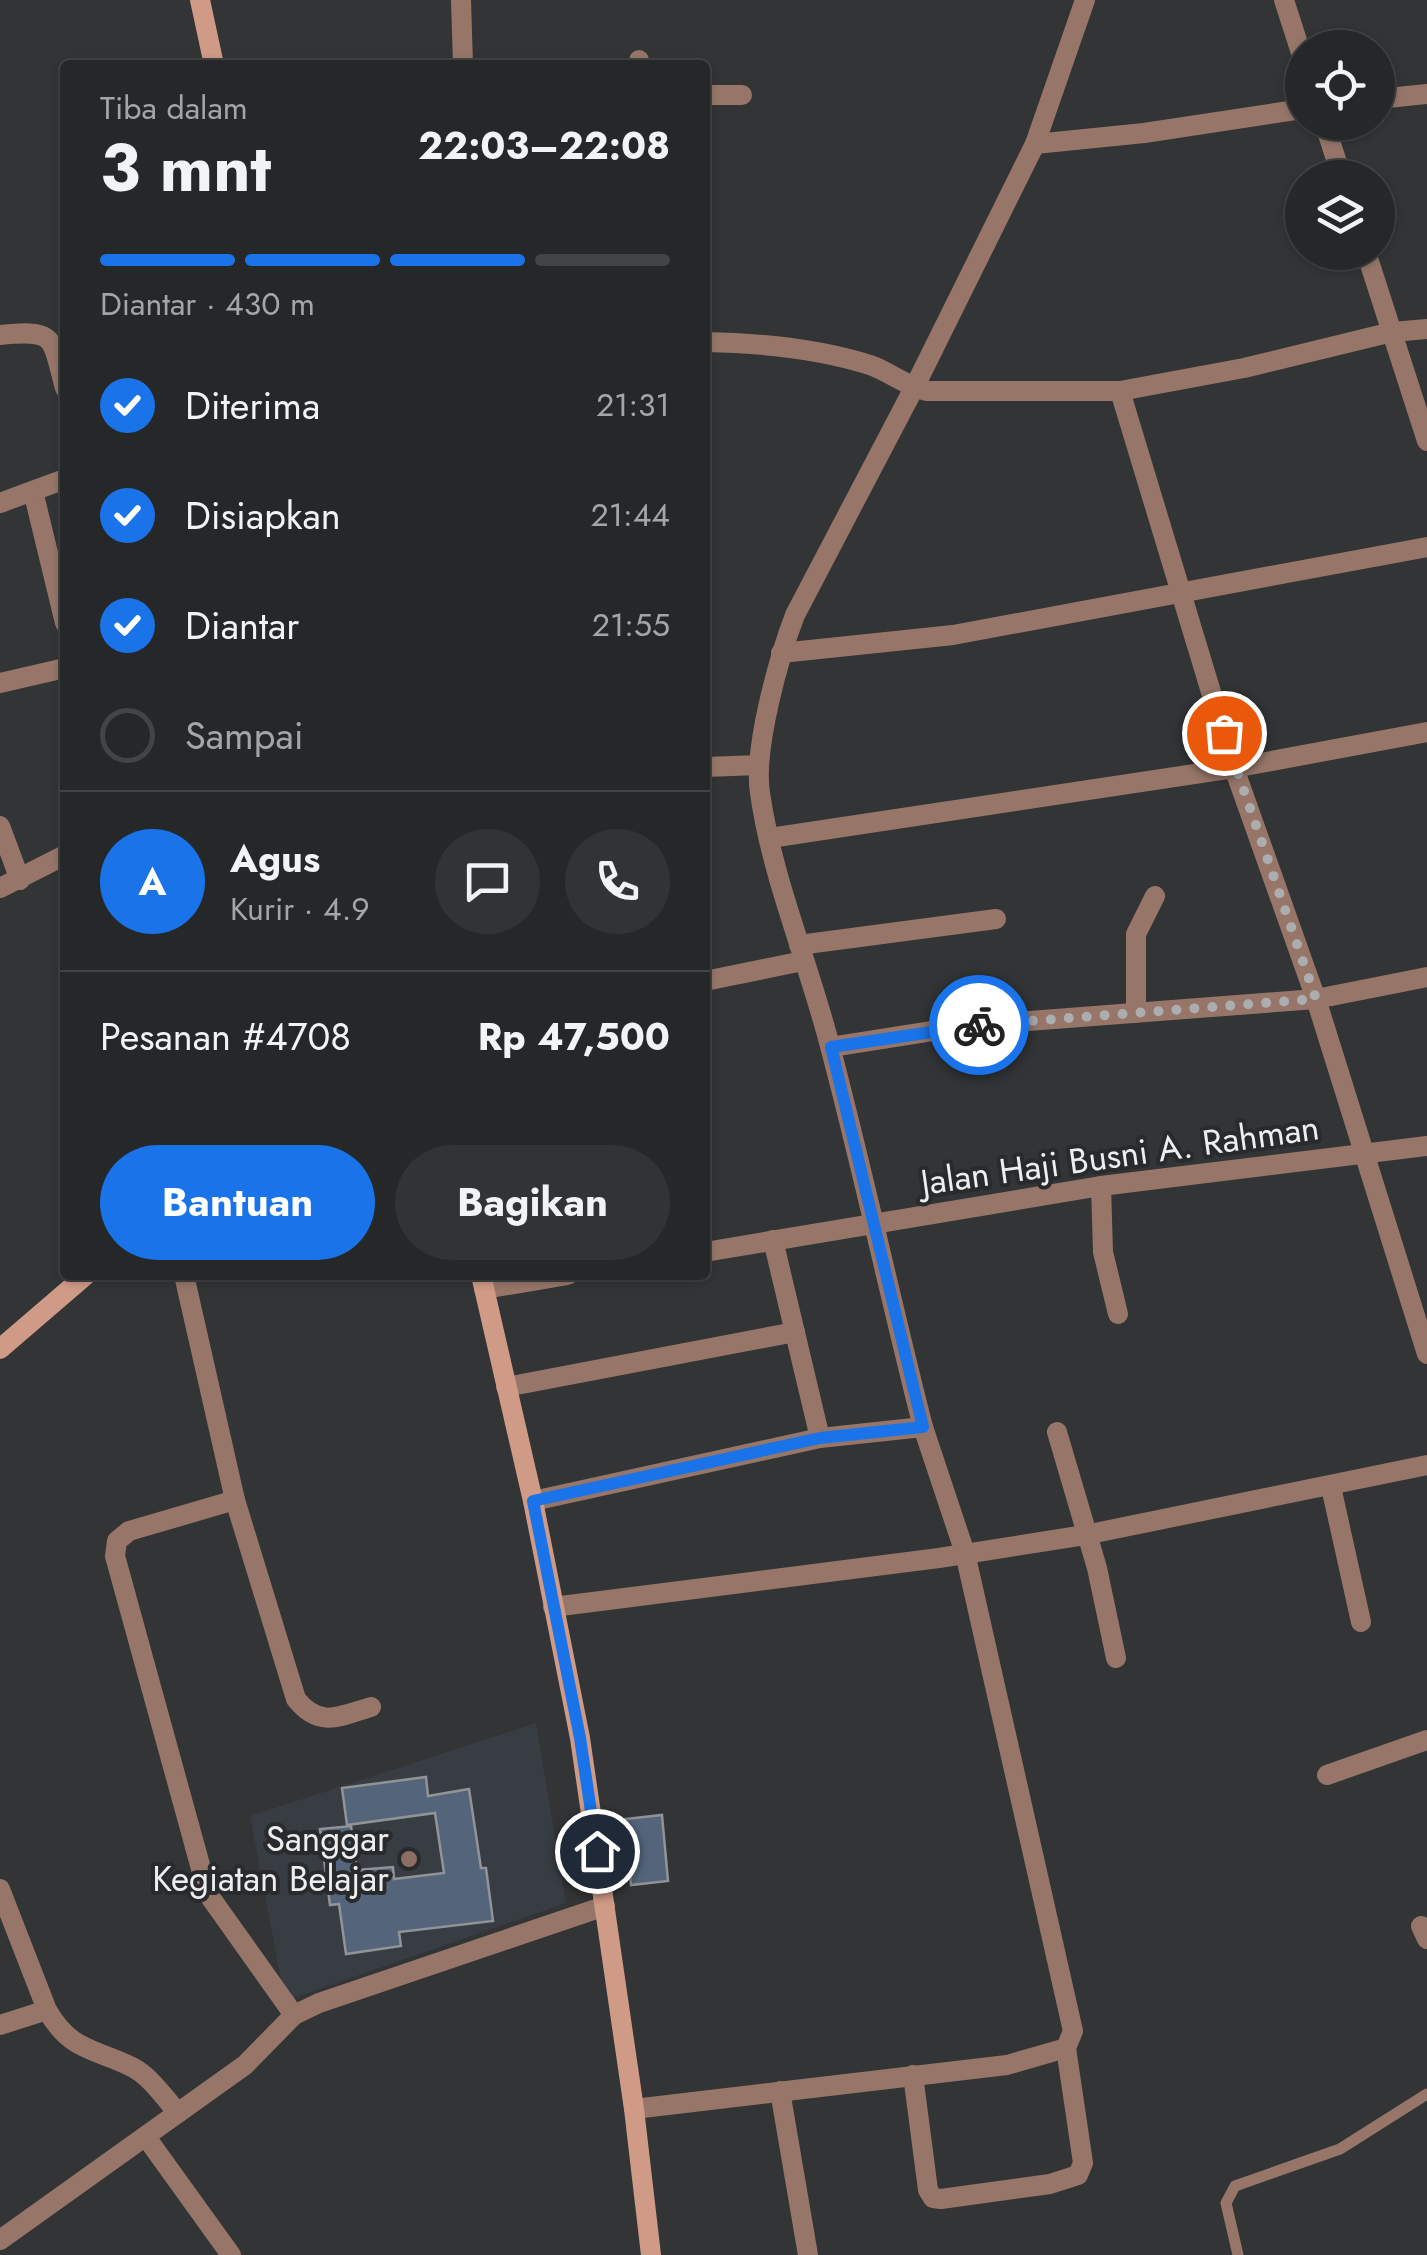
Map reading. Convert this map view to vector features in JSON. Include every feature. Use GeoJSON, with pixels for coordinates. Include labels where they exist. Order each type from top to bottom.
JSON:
{"type":"FeatureCollection","features":[{"type":"Feature","properties":{"kind":"main road"},"geometry":{"type":"LineString","coordinates":[[200,0],[213,60]]}},
{"type":"Feature","properties":{"kind":"main road"},"geometry":{"type":"LineString","coordinates":[[0,1349],[80,1280]]}},
{"type":"Feature","properties":{"kind":"main road"},"geometry":{"type":"LineString","coordinates":[[483,1282],[533,1501],[580,1738],[652,2255]]}},
{"type":"Feature","properties":{"kind":"street"},"geometry":{"type":"LineString","coordinates":[[461,0],[463,60]]}},
{"type":"Feature","properties":{"kind":"street"},"geometry":{"type":"LineString","coordinates":[[913,2075],[928,2190],[934,2198],[1050,2184],[1078,2176],[1084,2163],[1066,2048],[1072,2031],[965,1553],[923,1427],[831,1047],[770,838],[759,792],[758,765],[781,653],[803,597],[914,388],[1035,144],[1085,0]]}},
{"type":"Feature","properties":{"kind":"street"},"geometry":{"type":"LineString","coordinates":[[1284,0],[1294,30]]}},
{"type":"Feature","properties":{"kind":"street"},"geometry":{"type":"LineString","coordinates":[[1395,98],[1427,94]]}},
{"type":"Feature","properties":{"kind":"street"},"geometry":{"type":"LineString","coordinates":[[710,95],[742,95]]}},
{"type":"Feature","properties":{"kind":"street"},"geometry":{"type":"LineString","coordinates":[[1035,144],[1144,133],[1285,112]]}},
{"type":"Feature","properties":{"kind":"street"},"geometry":{"type":"LineString","coordinates":[[1372,270],[1427,441]]}},
{"type":"Feature","properties":{"kind":"street"},"geometry":{"type":"LineString","coordinates":[[710,342],[779,345],[846,359],[873,366],[914,388],[941,393],[1120,391],[1244,368],[1392,332],[1427,329]]}},
{"type":"Feature","properties":{"kind":"street"},"geometry":{"type":"LineString","coordinates":[[0,336],[36,332],[46,336],[54,347],[60,369]]}},
{"type":"Feature","properties":{"kind":"street"},"geometry":{"type":"LineString","coordinates":[[1120,391],[1234,768],[1316,999],[1427,1354]]}},
{"type":"Feature","properties":{"kind":"street"},"geometry":{"type":"LineString","coordinates":[[0,503],[60,481]]}},
{"type":"Feature","properties":{"kind":"street"},"geometry":{"type":"LineString","coordinates":[[32,491],[60,603]]}},
{"type":"Feature","properties":{"kind":"street"},"geometry":{"type":"LineString","coordinates":[[781,653],[941,637],[1427,548]]}},
{"type":"Feature","properties":{"kind":"street"},"geometry":{"type":"LineString","coordinates":[[0,683],[60,669]]}},
{"type":"Feature","properties":{"kind":"street"},"geometry":{"type":"LineString","coordinates":[[770,838],[1234,768],[1427,732]]}},
{"type":"Feature","properties":{"kind":"street"},"geometry":{"type":"LineString","coordinates":[[710,767],[758,765]]}},
{"type":"Feature","properties":{"kind":"street"},"geometry":{"type":"LineString","coordinates":[[0,826],[10,884],[60,858]]}},
{"type":"Feature","properties":{"kind":"street"},"geometry":{"type":"LineString","coordinates":[[1136,1013],[1136,934],[1155,896]]}},
{"type":"Feature","properties":{"kind":"street"},"geometry":{"type":"LineString","coordinates":[[710,980],[801,953],[996,919]]}},
{"type":"Feature","properties":{"kind":"street"},"geometry":{"type":"LineString","coordinates":[[831,1047],[964,1026],[1316,999],[1427,977]]}},
{"type":"Feature","properties":{"kind":"street","name":"Jalan Haji Busni A. Rahman"},"geometry":{"type":"LineString","coordinates":[[710,1251],[1101,1186],[1427,1146]]}},
{"type":"Feature","properties":{"kind":"street"},"geometry":{"type":"LineString","coordinates":[[1101,1186],[1103,1252],[1118,1314]]}},
{"type":"Feature","properties":{"kind":"street"},"geometry":{"type":"LineString","coordinates":[[773,1240],[820,1438]]}},
{"type":"Feature","properties":{"kind":"street"},"geometry":{"type":"LineString","coordinates":[[185,1280],[235,1500],[296,1699],[306,1712],[332,1719],[372,1707]]}},
{"type":"Feature","properties":{"kind":"street"},"geometry":{"type":"LineString","coordinates":[[506,1387],[795,1332]]}},
{"type":"Feature","properties":{"kind":"street"},"geometry":{"type":"LineString","coordinates":[[533,1501],[820,1438],[923,1427]]}},
{"type":"Feature","properties":{"kind":"street"},"geometry":{"type":"LineString","coordinates":[[1057,1432],[1097,1568],[1116,1658]]}},
{"type":"Feature","properties":{"kind":"street"},"geometry":{"type":"LineString","coordinates":[[554,1607],[1085,1535],[1330,1488],[1427,1465]]}},
{"type":"Feature","properties":{"kind":"street"},"geometry":{"type":"LineString","coordinates":[[1330,1488],[1361,1622]]}},
{"type":"Feature","properties":{"kind":"street"},"geometry":{"type":"LineString","coordinates":[[235,1500],[129,1531],[118,1540],[115,1556],[208,1894],[294,2015]]}},
{"type":"Feature","properties":{"kind":"street"},"geometry":{"type":"LineString","coordinates":[[1327,1775],[1427,1740]]}},
{"type":"Feature","properties":{"kind":"street"},"geometry":{"type":"LineString","coordinates":[[0,1889],[57,2028],[82,2047],[136,2068],[178,2112]]}},
{"type":"Feature","properties":{"kind":"street"},"geometry":{"type":"LineString","coordinates":[[4,2241],[246,2065],[294,2015],[319,2003],[605,1906]]}},
{"type":"Feature","properties":{"kind":"street"},"geometry":{"type":"LineString","coordinates":[[0,1952],[21,1943]]}},
{"type":"Feature","properties":{"kind":"street"},"geometry":{"type":"LineString","coordinates":[[0,2025],[47,2010]]}},
{"type":"Feature","properties":{"kind":"street"},"geometry":{"type":"LineString","coordinates":[[634,2109],[1007,2065],[1066,2048]]}},
{"type":"Feature","properties":{"kind":"street"},"geometry":{"type":"LineString","coordinates":[[780,2091],[808,2255]]}},
{"type":"Feature","properties":{"kind":"street"},"geometry":{"type":"LineString","coordinates":[[146,2136],[231,2255]]}},
{"type":"Feature","properties":{"kind":"lane"},"geometry":{"type":"LineString","coordinates":[[1238,2255],[1226,2203],[1236,2186],[1340,2149],[1427,2094]]}},
{"type":"Feature","properties":{"kind":"shaded area","name":"Sanggar Kegiatan Belajar"},"geometry":{"type":"Polygon","coordinates":[[[536,1723],[566,1903],[285,2001],[250,1816],[536,1723]]]}},
{"type":"Feature","properties":{"kind":"building"},"geometry":{"type":"Polygon","coordinates":[[[426,1777],[428,1796],[469,1789],[493,1921],[399,1932],[401,1946],[346,1954],[339,1904],[330,1905],[320,1829],[351,1826],[357,1870],[393,1867],[394,1879],[444,1873],[435,1813],[347,1825],[342,1788],[426,1777]]]}},
{"type":"Feature","properties":{"kind":"building"},"geometry":{"type":"Polygon","coordinates":[[[662,1815],[668,1881],[631,1885],[625,1819],[662,1815]]]}},
{"type":"Feature","properties":{"kind":"way so far"},"geometry":{"type":"LineString","coordinates":[[979,1025],[1316,999],[1224,733]]}},
{"type":"Feature","properties":{"kind":"place","name":"Sanggar Kegiatan Belajar"},"geometry":{"type":"Point","coordinates":[409,1859]}},
{"type":"Feature","properties":{"kind":"route"},"geometry":{"type":"LineString","coordinates":[[597,1851],[580,1738],[533,1501],[820,1438],[923,1427],[831,1047],[979,1025]]}}]}
